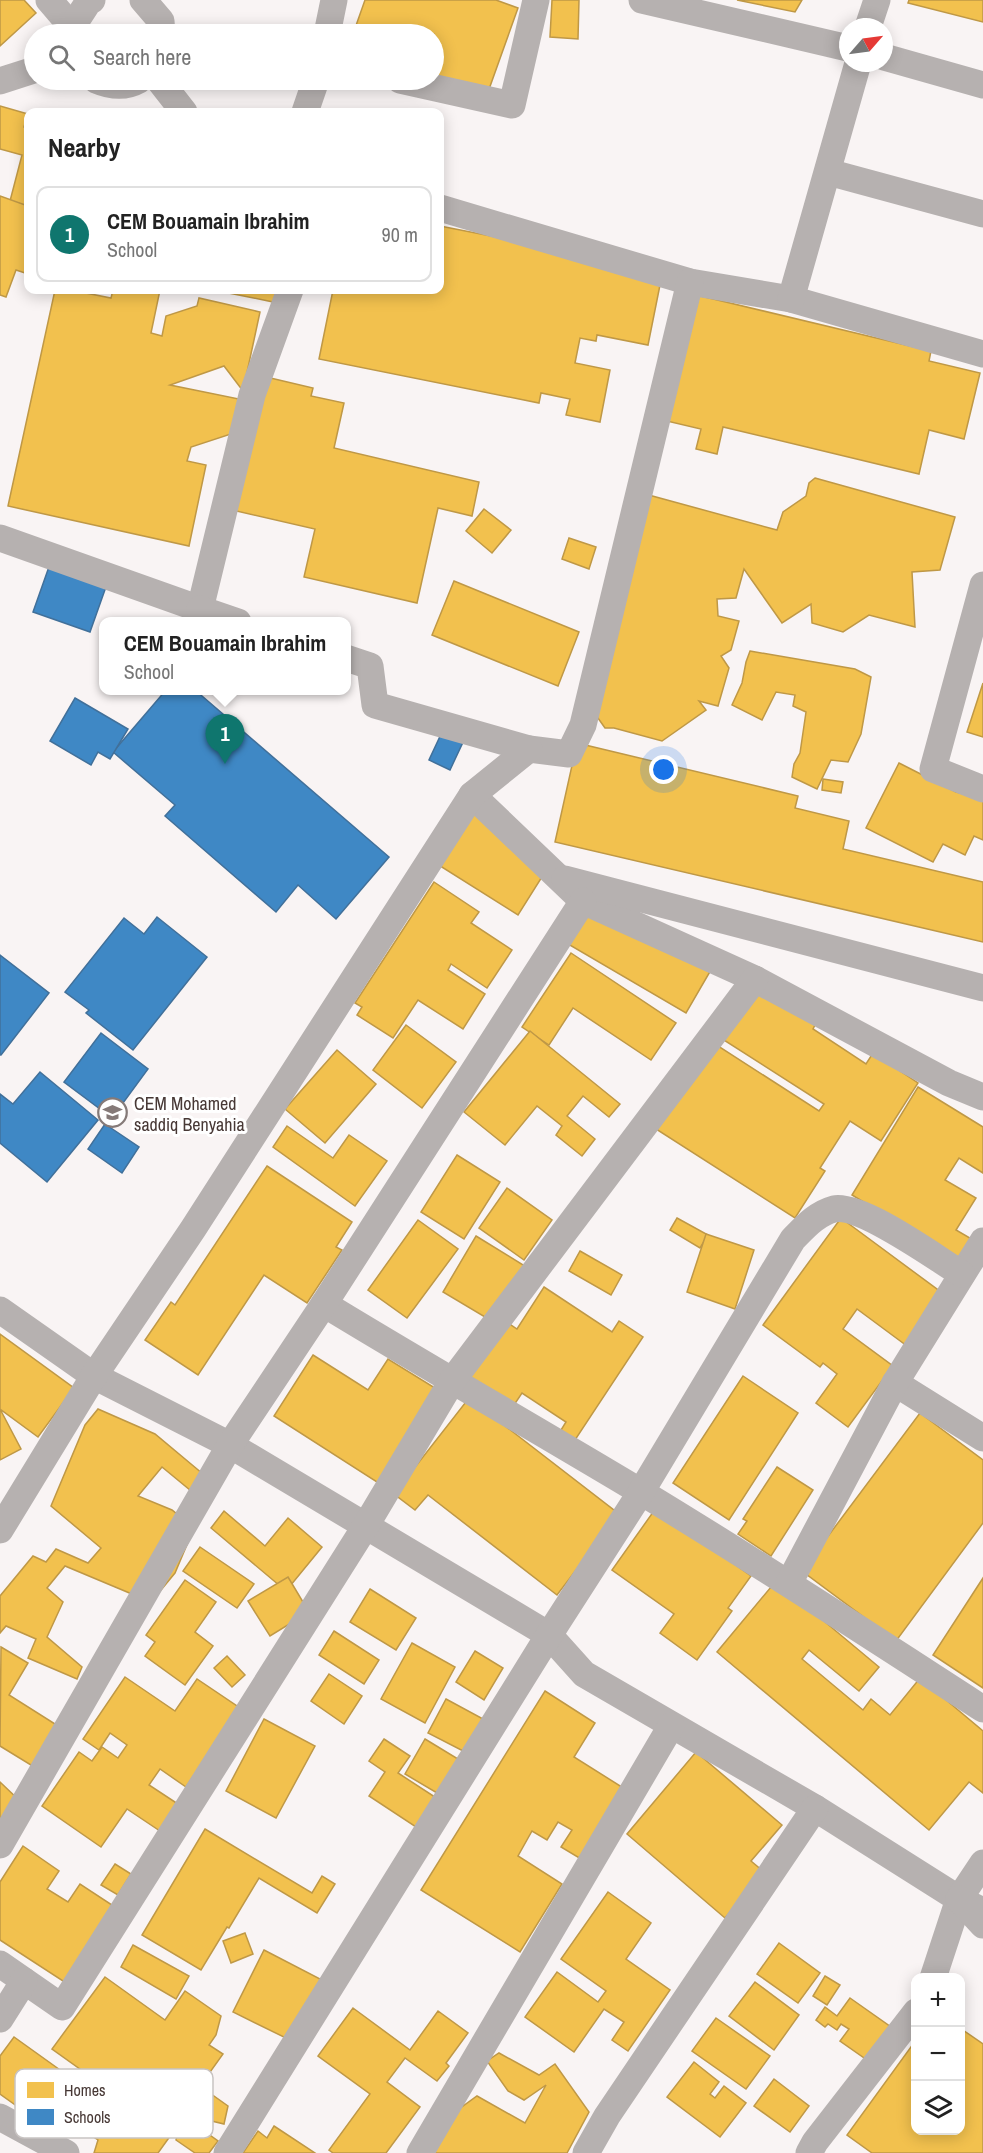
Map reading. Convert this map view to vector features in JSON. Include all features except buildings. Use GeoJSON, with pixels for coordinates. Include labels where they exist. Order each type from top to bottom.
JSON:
{"type":"FeatureCollection","features":[{"type":"Feature","properties":{"kind":"street"},"geometry":{"type":"LineString","coordinates":[[49,0],[67,24]]}},
{"type":"Feature","properties":{"kind":"street"},"geometry":{"type":"LineString","coordinates":[[76,24],[89,1],[92,0]]}},
{"type":"Feature","properties":{"kind":"street"},"geometry":{"type":"LineString","coordinates":[[143,0],[160,24]]}},
{"type":"Feature","properties":{"kind":"street"},"geometry":{"type":"LineString","coordinates":[[329,24],[334,0]]}},
{"type":"Feature","properties":{"kind":"street"},"geometry":{"type":"LineString","coordinates":[[444,90],[512,105],[536,0]]}},
{"type":"Feature","properties":{"kind":"street"},"geometry":{"type":"LineString","coordinates":[[642,0],[839,46]]}},
{"type":"Feature","properties":{"kind":"street"},"geometry":{"type":"LineString","coordinates":[[871,18],[877,0]]}},
{"type":"Feature","properties":{"kind":"street"},"geometry":{"type":"LineString","coordinates":[[893,60],[983,85]]}},
{"type":"Feature","properties":{"kind":"street"},"geometry":{"type":"LineString","coordinates":[[790,299],[856,72]]}},
{"type":"Feature","properties":{"kind":"street"},"geometry":{"type":"LineString","coordinates":[[0,81],[24,73]]}},
{"type":"Feature","properties":{"kind":"street"},"geometry":{"type":"LineString","coordinates":[[167,90],[181,108]]}},
{"type":"Feature","properties":{"kind":"street"},"geometry":{"type":"LineString","coordinates":[[306,108],[313,90]]}},
{"type":"Feature","properties":{"kind":"street"},"geometry":{"type":"LineString","coordinates":[[828,172],[983,214]]}},
{"type":"Feature","properties":{"kind":"street"},"geometry":{"type":"LineString","coordinates":[[444,209],[690,282],[790,299],[983,354]]}},
{"type":"Feature","properties":{"kind":"street"},"geometry":{"type":"LineString","coordinates":[[351,660],[370,666],[375,705],[529,750],[569,754],[583,725],[690,282]]}},
{"type":"Feature","properties":{"kind":"street"},"geometry":{"type":"LineString","coordinates":[[200,609],[252,394],[289,294]]}},
{"type":"Feature","properties":{"kind":"street"},"geometry":{"type":"LineString","coordinates":[[0,538],[225,617]]}},
{"type":"Feature","properties":{"kind":"street"},"geometry":{"type":"LineString","coordinates":[[983,585],[933,769],[983,789]]}},
{"type":"Feature","properties":{"kind":"street"},"geometry":{"type":"LineString","coordinates":[[0,1530],[94,1376],[193,1229],[472,795],[529,750]]}},
{"type":"Feature","properties":{"kind":"street"},"geometry":{"type":"LineString","coordinates":[[472,795],[583,901],[755,978],[949,1083],[983,1097]]}},
{"type":"Feature","properties":{"kind":"street"},"geometry":{"type":"LineString","coordinates":[[558,877],[983,988]]}},
{"type":"Feature","properties":{"kind":"street"},"geometry":{"type":"LineString","coordinates":[[0,1845],[230,1445],[324,1304],[583,901]]}},
{"type":"Feature","properties":{"kind":"street"},"geometry":{"type":"LineString","coordinates":[[0,1964],[62,2007],[365,1527],[452,1382],[755,978]]}},
{"type":"Feature","properties":{"kind":"street"},"geometry":{"type":"LineString","coordinates":[[227,2153],[549,1635],[641,1492],[793,1239],[815,1217],[836,1209],[868,1216],[962,1274]]}},
{"type":"Feature","properties":{"kind":"street"},"geometry":{"type":"LineString","coordinates":[[789,1583],[895,1383],[983,1241]]}},
{"type":"Feature","properties":{"kind":"street"},"geometry":{"type":"LineString","coordinates":[[324,1304],[641,1492],[789,1583],[983,1709]]}},
{"type":"Feature","properties":{"kind":"street"},"geometry":{"type":"LineString","coordinates":[[0,1311],[94,1376],[230,1445],[549,1635],[584,1674],[815,1808],[971,1905],[983,1925]]}},
{"type":"Feature","properties":{"kind":"street"},"geometry":{"type":"LineString","coordinates":[[895,1383],[983,1438]]}},
{"type":"Feature","properties":{"kind":"street"},"geometry":{"type":"LineString","coordinates":[[420,2153],[671,1726]]}},
{"type":"Feature","properties":{"kind":"street"},"geometry":{"type":"LineString","coordinates":[[586,2153],[607,2116],[815,1808]]}},
{"type":"Feature","properties":{"kind":"street"},"geometry":{"type":"LineString","coordinates":[[935,1973],[971,1905],[983,1863]]}},
{"type":"Feature","properties":{"kind":"street"},"geometry":{"type":"LineString","coordinates":[[0,2019],[24,1981]]}},
{"type":"Feature","properties":{"kind":"street"},"geometry":{"type":"LineString","coordinates":[[819,2149],[911,2018]]}},
{"type":"Feature","properties":{"kind":"street"},"geometry":{"type":"LineString","coordinates":[[0,2117],[15,2125]]}},
{"type":"Feature","properties":{"kind":"street"},"geometry":{"type":"LineString","coordinates":[[38,2138],[66,2153]]}},
{"type":"Feature","properties":{"kind":"place","name":"CEM Bouamain Ibrahim"},"geometry":{"type":"Point","coordinates":[225,764]}},
{"type":"Feature","properties":{"kind":"place","name":"CEM Mohamed saddiq Benyahia"},"geometry":{"type":"Point","coordinates":[113,1113]}}]}
